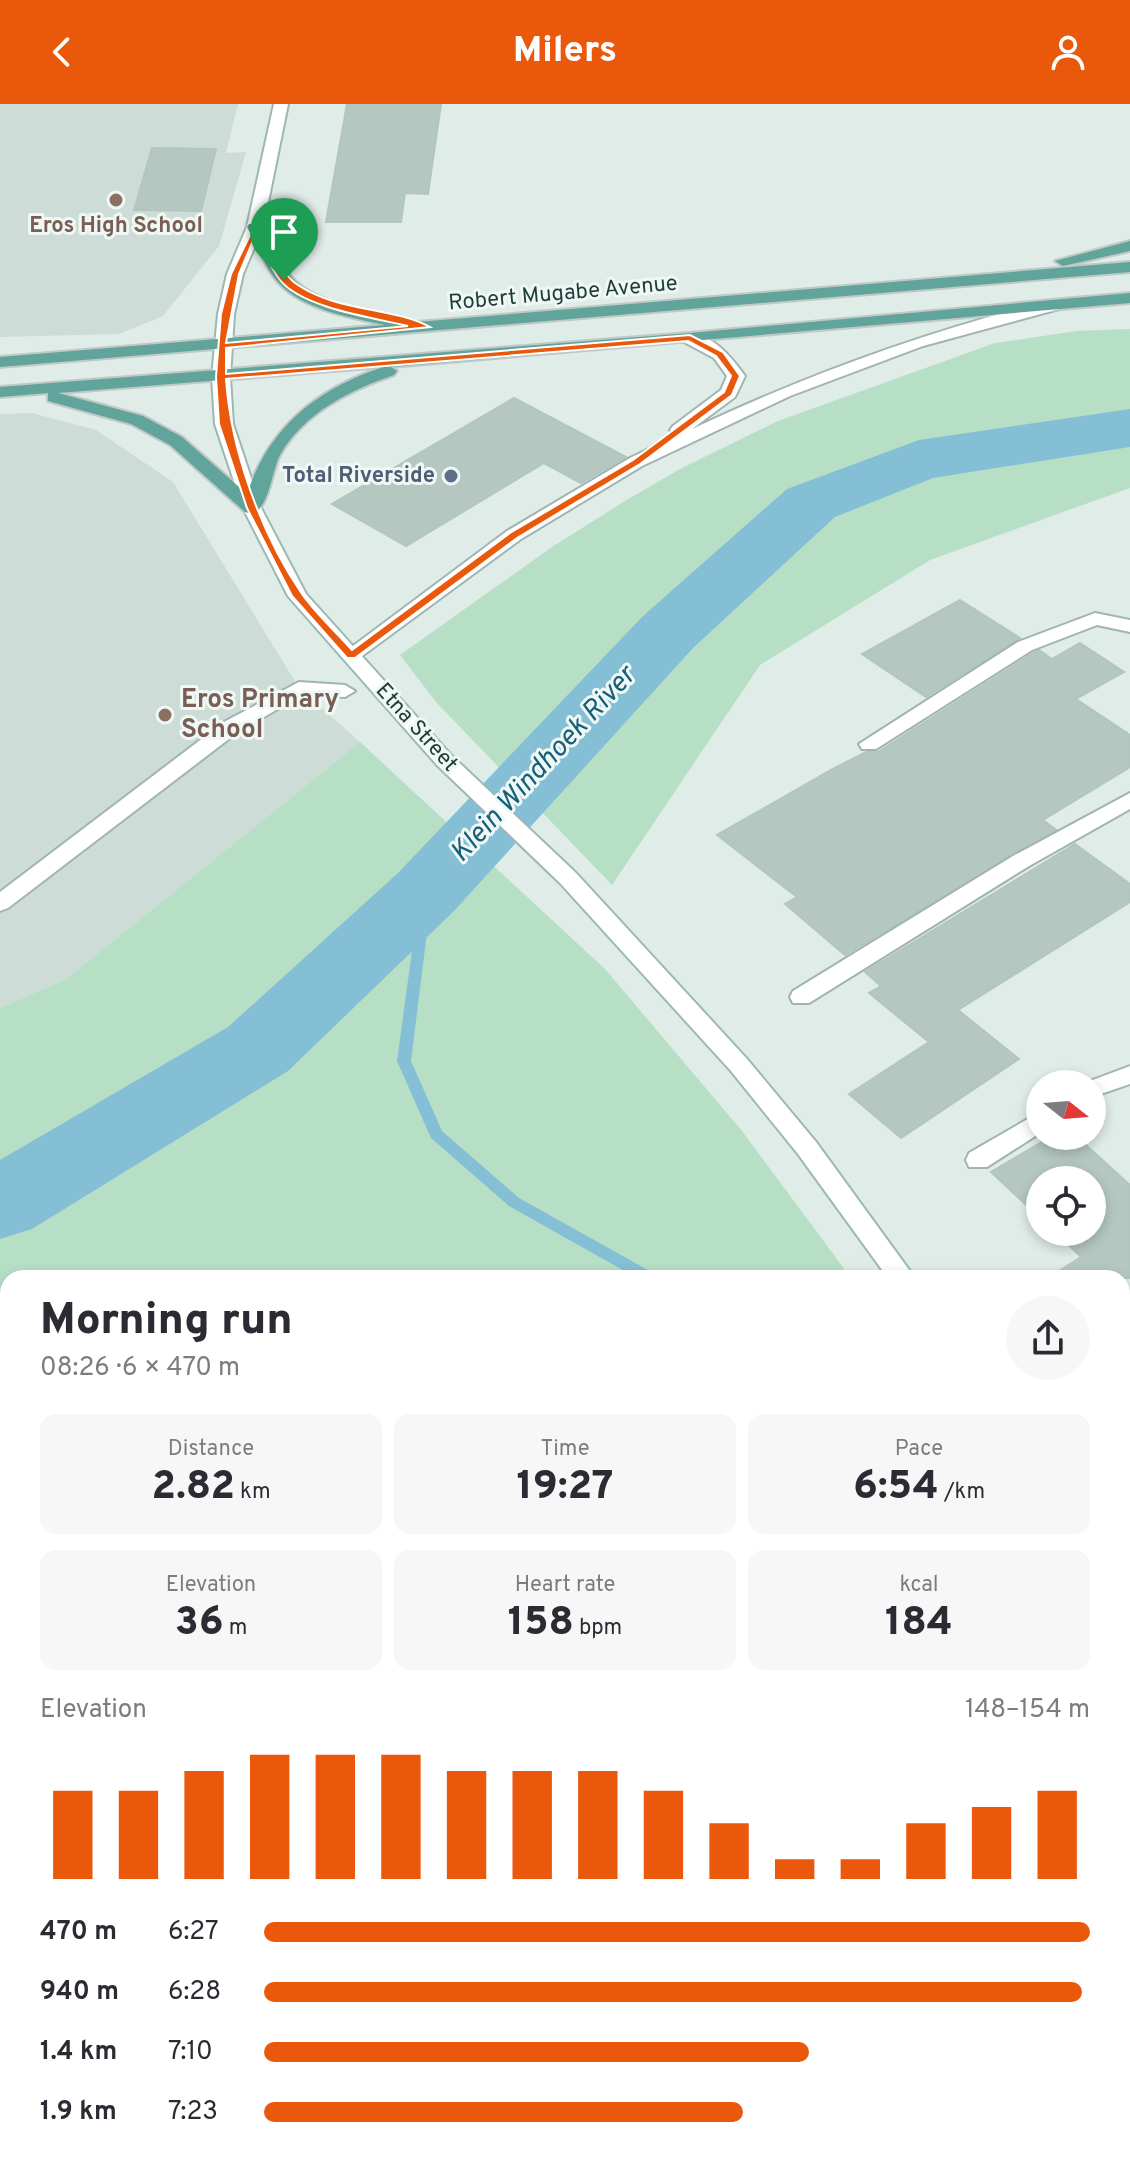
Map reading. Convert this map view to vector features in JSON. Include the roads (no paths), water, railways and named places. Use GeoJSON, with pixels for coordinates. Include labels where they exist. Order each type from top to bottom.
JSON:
{"type":"FeatureCollection","features":[{"type":"Feature","properties":{"kind":"main road"},"geometry":{"type":"LineString","coordinates":[[255,227],[284,280],[299,290],[356,312],[425,327]]}},
{"type":"Feature","properties":{"kind":"main road"},"geometry":{"type":"LineString","coordinates":[[959,283],[1130,246]]}},
{"type":"Feature","properties":{"kind":"main road","name":"Robert Mugabe Avenue"},"geometry":{"type":"LineString","coordinates":[[0,362],[221,346],[1130,267]]}},
{"type":"Feature","properties":{"kind":"main road"},"geometry":{"type":"LineString","coordinates":[[0,392],[440,359],[1130,298]]}},
{"type":"Feature","properties":{"kind":"main road"},"geometry":{"type":"LineString","coordinates":[[32,392],[137,420],[176,441],[252,508],[270,457],[286,433],[310,411],[371,376],[440,359]]}},
{"type":"Feature","properties":{"kind":"street","name":"Etna Street"},"geometry":{"type":"LineString","coordinates":[[281,104],[255,227],[235,274],[221,346],[221,377],[224,424],[252,508],[298,596],[444,760],[568,878],[739,1065],[807,1148],[896,1270]]}},
{"type":"Feature","properties":{"kind":"street"},"geometry":{"type":"LineString","coordinates":[[351,655],[514,535],[636,462],[784,392],[887,353],[1053,305]]}},
{"type":"Feature","properties":{"kind":"street"},"geometry":{"type":"LineString","coordinates":[[636,462],[729,393],[736,376],[720,354],[690,338]]}},
{"type":"Feature","properties":{"kind":"street"},"geometry":{"type":"LineString","coordinates":[[869,744],[1025,646],[1095,619],[1130,626]]}},
{"type":"Feature","properties":{"kind":"street"},"geometry":{"type":"LineString","coordinates":[[0,903],[231,727],[299,688],[345,691]]}},
{"type":"Feature","properties":{"kind":"street"},"geometry":{"type":"LineString","coordinates":[[801,997],[1021,861],[1130,800]]}},
{"type":"Feature","properties":{"kind":"street"},"geometry":{"type":"LineString","coordinates":[[1106,1083],[1130,1075]]}},
{"type":"Feature","properties":{"kind":"street"},"geometry":{"type":"LineString","coordinates":[[978,1160],[1026,1130]]}},
{"type":"Feature","properties":{"kind":"waterway","name":"Klein Windhoek River"},"geometry":{"type":"LineString","coordinates":[[0,1204],[258,1049],[426,892],[668,632],[811,503],[919,460],[1130,428]]}},
{"type":"Feature","properties":{"kind":"waterway"},"geometry":{"type":"LineString","coordinates":[[426,892],[404,1061],[436,1134],[514,1202],[636,1270]]}},
{"type":"Feature","properties":{"kind":"place","name":"Eros High School"},"geometry":{"type":"Point","coordinates":[116,200]}},
{"type":"Feature","properties":{"kind":"place","name":"Total Riverside"},"geometry":{"type":"Point","coordinates":[451,476]}},
{"type":"Feature","properties":{"kind":"place","name":"Eros Primary School"},"geometry":{"type":"Point","coordinates":[165,715]}}]}
